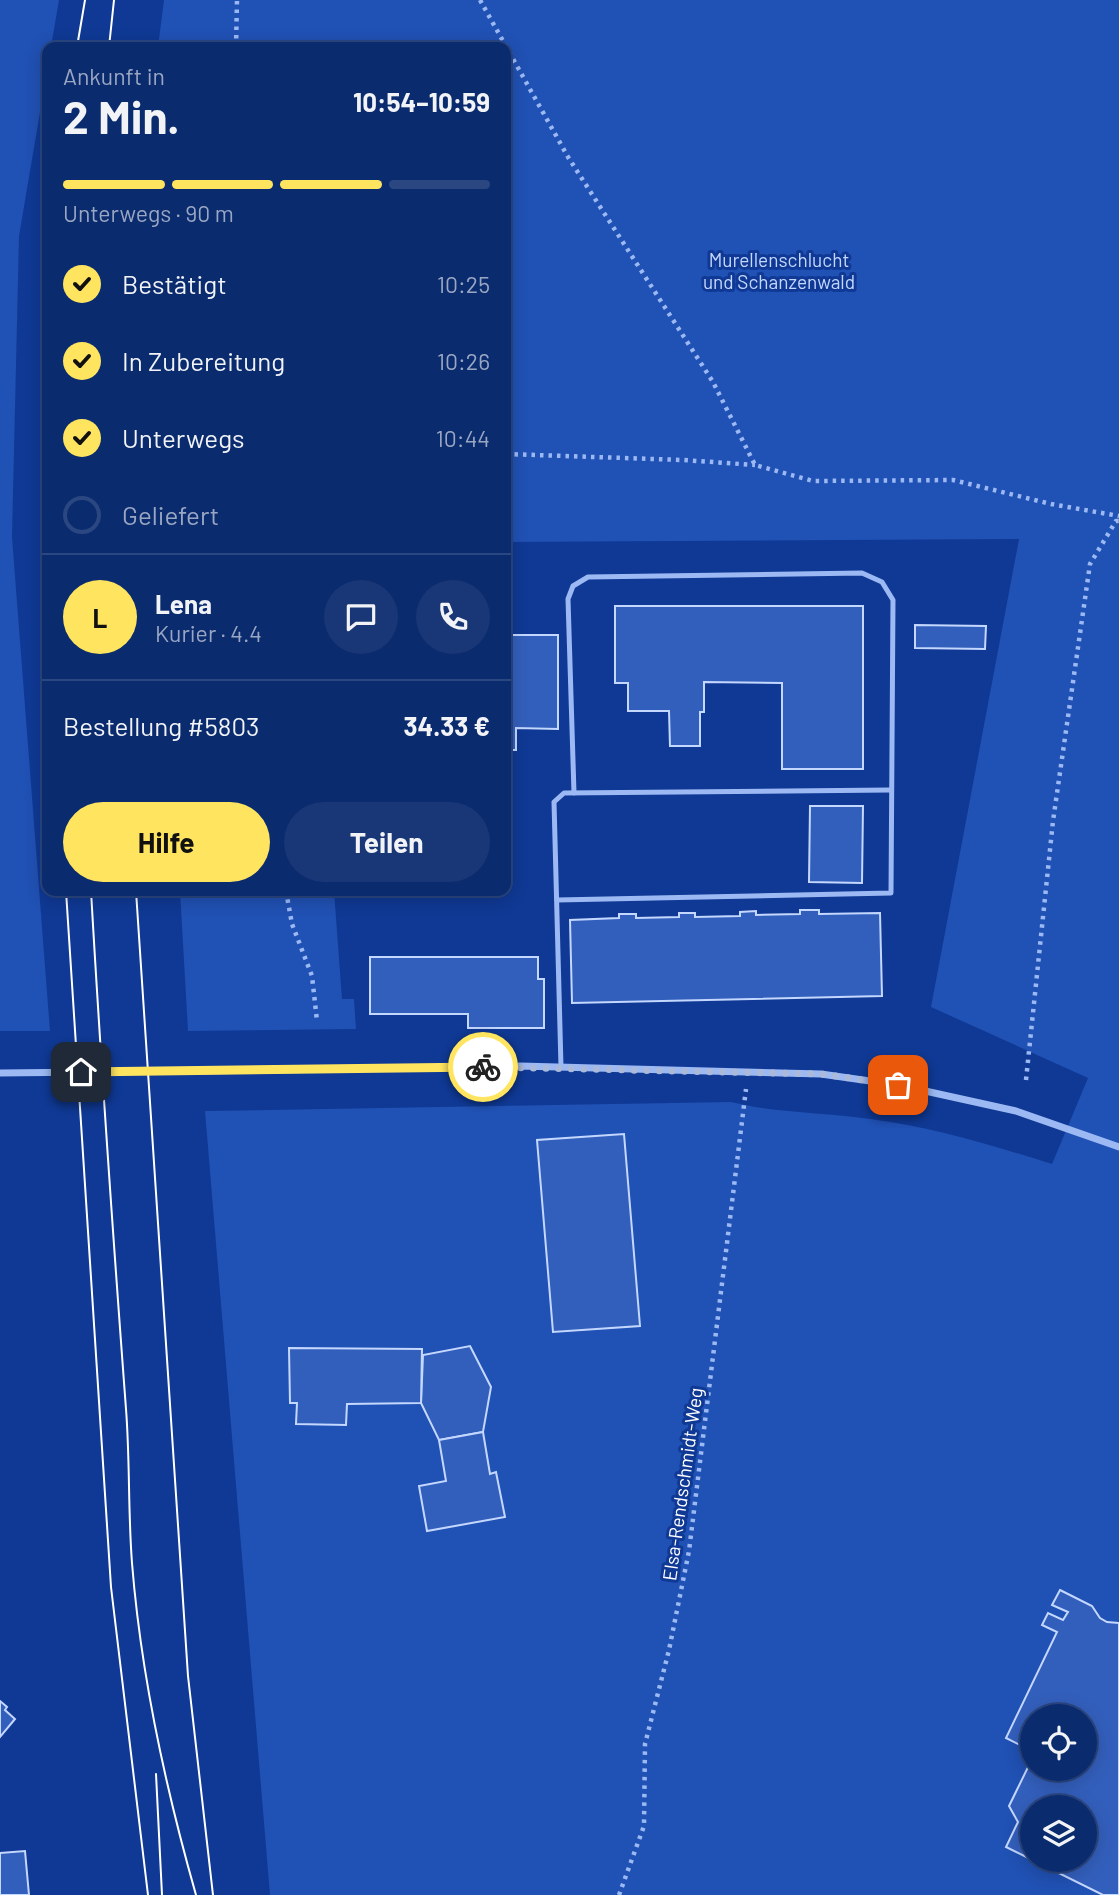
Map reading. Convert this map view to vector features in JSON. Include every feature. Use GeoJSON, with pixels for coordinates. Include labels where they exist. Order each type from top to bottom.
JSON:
{"type":"FeatureCollection","features":[{"type":"Feature","properties":{"kind":"street"},"geometry":{"type":"LineString","coordinates":[[0,1073],[561,1067],[821,1074],[898,1085],[1016,1111],[1119,1147]]}},
{"type":"Feature","properties":{"kind":"lane"},"geometry":{"type":"LineString","coordinates":[[557,900],[891,893],[893,600],[882,582],[862,573],[587,577],[573,586],[568,599],[574,793]]}},
{"type":"Feature","properties":{"kind":"lane"},"geometry":{"type":"LineString","coordinates":[[561,1067],[554,802],[564,793],[890,790]]}},
{"type":"Feature","properties":{"kind":"path"},"geometry":{"type":"LineString","coordinates":[[236,42],[237,0]]}},
{"type":"Feature","properties":{"kind":"path"},"geometry":{"type":"LineString","coordinates":[[480,0],[504,42]]}},
{"type":"Feature","properties":{"kind":"path"},"geometry":{"type":"LineString","coordinates":[[511,55],[568,157],[713,382],[755,465]]}},
{"type":"Feature","properties":{"kind":"path"},"geometry":{"type":"LineString","coordinates":[[511,454],[755,465],[813,481],[953,480],[1051,504],[1119,516]]}},
{"type":"Feature","properties":{"kind":"path"},"geometry":{"type":"LineString","coordinates":[[1026,1080],[1053,821],[1090,564],[1116,521],[1119,521]]}},
{"type":"Feature","properties":{"kind":"path"},"geometry":{"type":"LineString","coordinates":[[287,896],[292,924],[312,976],[317,1021]]}},
{"type":"Feature","properties":{"kind":"path","name":"Elsa-Rendschmidt-Weg"},"geometry":{"type":"LineString","coordinates":[[619,1895],[644,1826],[645,1744],[669,1650],[689,1551],[748,1070]]}},
{"type":"Feature","properties":{"kind":"green space"},"geometry":{"type":"Polygon","coordinates":[[[0,0],[59,0],[52,42],[42,42],[42,100],[19,236],[12,537],[50,1031],[0,1031],[0,0]]]}},
{"type":"Feature","properties":{"kind":"green space","name":"Murellenschlucht und Schanzenwald"},"geometry":{"type":"Polygon","coordinates":[[[164,0],[1119,0],[1119,1895],[270,1895],[205,1111],[731,1102],[893,1122],[1052,1164],[1088,1078],[931,1007],[1019,539],[511,542],[511,42],[159,42],[164,0]]]}},
{"type":"Feature","properties":{"kind":"green space"},"geometry":{"type":"Polygon","coordinates":[[[180,896],[334,896],[342,999],[354,999],[356,1029],[188,1031],[180,896]]]}},
{"type":"Feature","properties":{"kind":"building"},"geometry":{"type":"Polygon","coordinates":[[[615,606],[863,606],[863,769],[782,769],[782,683],[704,682],[704,712],[700,712],[700,746],[670,746],[669,711],[628,711],[628,683],[615,683],[615,606]]]}},
{"type":"Feature","properties":{"kind":"building"},"geometry":{"type":"Polygon","coordinates":[[[915,625],[986,626],[985,649],[915,648],[915,625]]]}},
{"type":"Feature","properties":{"kind":"building"},"geometry":{"type":"Polygon","coordinates":[[[511,635],[558,635],[558,729],[516,728],[516,750],[511,750],[511,635]]]}},
{"type":"Feature","properties":{"kind":"building"},"geometry":{"type":"Polygon","coordinates":[[[810,806],[863,806],[862,883],[809,882],[810,806]]]}},
{"type":"Feature","properties":{"kind":"building"},"geometry":{"type":"Polygon","coordinates":[[[800,910],[819,910],[819,914],[880,913],[882,996],[572,1003],[570,920],[619,918],[619,914],[636,914],[636,918],[679,917],[679,913],[695,913],[695,917],[740,916],[740,912],[756,911],[756,915],[800,914],[800,910]]]}},
{"type":"Feature","properties":{"kind":"building"},"geometry":{"type":"Polygon","coordinates":[[[370,957],[538,957],[538,979],[544,979],[544,1028],[468,1028],[468,1014],[370,1014],[370,957]]]}},
{"type":"Feature","properties":{"kind":"building"},"geometry":{"type":"Polygon","coordinates":[[[624,1134],[640,1326],[553,1332],[537,1140],[624,1134]]]}},
{"type":"Feature","properties":{"kind":"building"},"geometry":{"type":"Polygon","coordinates":[[[470,1346],[491,1387],[483,1432],[439,1440],[421,1403],[423,1355],[470,1346]]]}},
{"type":"Feature","properties":{"kind":"building"},"geometry":{"type":"Polygon","coordinates":[[[289,1348],[422,1349],[421,1403],[347,1404],[346,1425],[296,1424],[297,1403],[290,1403],[289,1348]]]}},
{"type":"Feature","properties":{"kind":"building"},"geometry":{"type":"Polygon","coordinates":[[[483,1432],[490,1474],[496,1472],[505,1517],[427,1531],[419,1486],[446,1481],[439,1440],[483,1432]]]}},
{"type":"Feature","properties":{"kind":"building"},"geometry":{"type":"Polygon","coordinates":[[[1060,1590],[1092,1606],[1100,1618],[1107,1622],[1119,1623],[1119,1895],[1103,1895],[1056,1872],[1097,1872],[1097,1795],[1020,1795],[1020,1854],[1006,1847],[1018,1822],[1009,1806],[1021,1781],[1097,1781],[1097,1704],[1022,1704],[1057,1632],[1042,1625],[1048,1613],[1063,1620],[1068,1612],[1052,1605],[1060,1590]]]}},
{"type":"Feature","properties":{"kind":"building"},"geometry":{"type":"Polygon","coordinates":[[[0,1701],[15,1719],[0,1737],[0,1701]]]}},
{"type":"Feature","properties":{"kind":"building"},"geometry":{"type":"Polygon","coordinates":[[[1020,1709],[1020,1745],[1006,1738],[1020,1709]]]}},
{"type":"Feature","properties":{"kind":"building"},"geometry":{"type":"Polygon","coordinates":[[[25,1851],[29,1895],[0,1895],[0,1853],[25,1851]]]}},
{"type":"Feature","properties":{"kind":"tram line"},"geometry":{"type":"LineString","coordinates":[[78,42],[85,0]]}},
{"type":"Feature","properties":{"kind":"tram line"},"geometry":{"type":"LineString","coordinates":[[110,42],[114,0]]}},
{"type":"Feature","properties":{"kind":"tram line"},"geometry":{"type":"LineString","coordinates":[[66,896],[111,1587],[148,1895]]}},
{"type":"Feature","properties":{"kind":"tram line"},"geometry":{"type":"LineString","coordinates":[[91,896],[127,1428],[136,1605],[156,1730],[196,1895]]}},
{"type":"Feature","properties":{"kind":"tram line"},"geometry":{"type":"LineString","coordinates":[[136,896],[188,1676],[213,1895]]}},
{"type":"Feature","properties":{"kind":"tram line"},"geometry":{"type":"LineString","coordinates":[[156,1774],[162,1895]]}},
{"type":"Feature","properties":{"kind":"way so far"},"geometry":{"type":"LineString","coordinates":[[483,1067],[748,1070],[821,1074],[898,1085]]}},
{"type":"Feature","properties":{"kind":"route"},"geometry":{"type":"LineString","coordinates":[[81,1072],[483,1067]]}}]}
